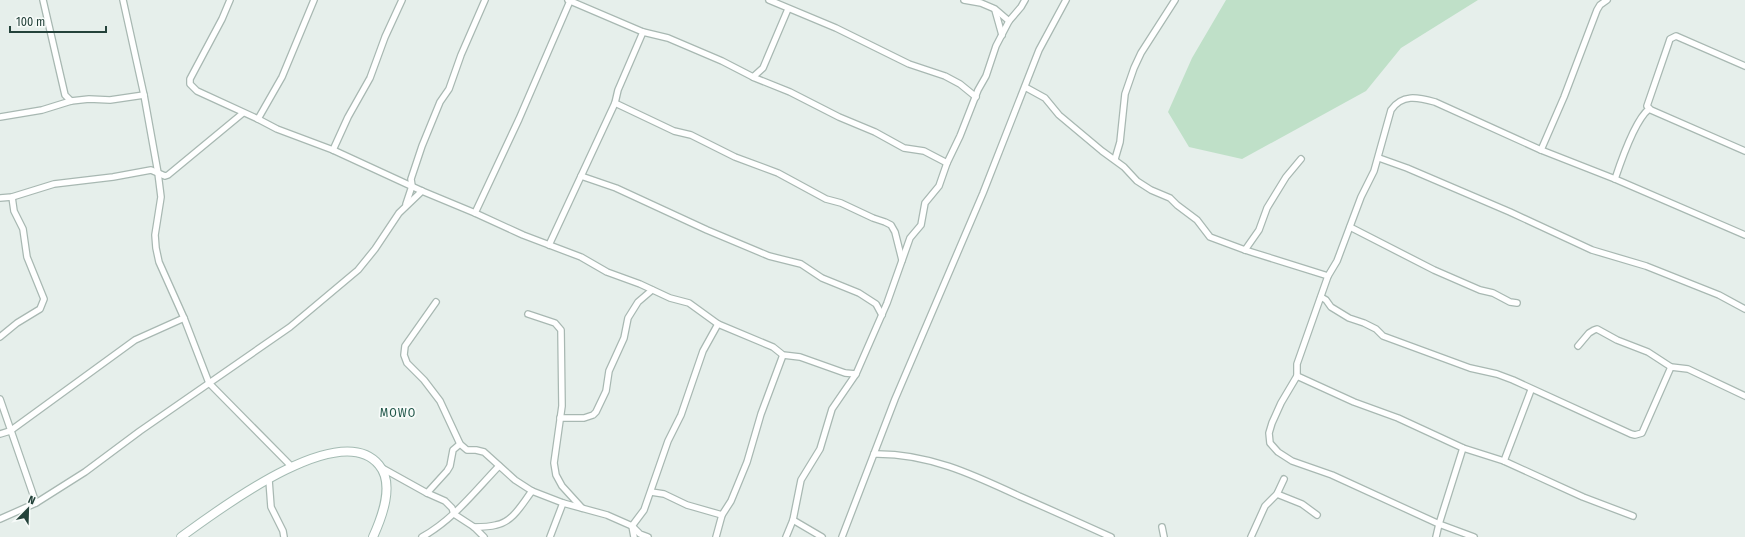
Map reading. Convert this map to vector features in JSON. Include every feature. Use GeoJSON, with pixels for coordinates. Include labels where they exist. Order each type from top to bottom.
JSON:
{"type":"FeatureCollection","features":[{"type":"Feature","properties":{"kind":"street"},"geometry":{"type":"LineString","coordinates":[[43,0],[65,94],[71,101]]}},
{"type":"Feature","properties":{"kind":"street"},"geometry":{"type":"LineString","coordinates":[[123,0],[144,95],[158,173],[161,197],[155,235],[159,262],[184,318],[209,384],[292,467]]}},
{"type":"Feature","properties":{"kind":"street"},"geometry":{"type":"LineString","coordinates":[[230,0],[222,19],[190,79],[190,84],[197,91],[277,129],[333,150],[523,235],[581,257],[607,272],[640,284],[670,298],[689,303],[718,324],[773,348],[783,355],[808,360],[845,373],[856,374]]}},
{"type":"Feature","properties":{"kind":"street"},"geometry":{"type":"LineString","coordinates":[[258,119],[282,77],[314,0]]}},
{"type":"Feature","properties":{"kind":"street"},"geometry":{"type":"LineString","coordinates":[[333,150],[348,117],[370,78],[382,43],[402,0]]}},
{"type":"Feature","properties":{"kind":"street"},"geometry":{"type":"LineString","coordinates":[[406,205],[412,186],[411,179],[422,146],[440,102],[448,89],[460,55],[485,0]]}},
{"type":"Feature","properties":{"kind":"street"},"geometry":{"type":"LineString","coordinates":[[769,0],[836,28],[909,64],[945,76],[960,84],[976,96]]}},
{"type":"Feature","properties":{"kind":"street"},"geometry":{"type":"LineString","coordinates":[[964,0],[981,3],[995,10],[1009,21]]}},
{"type":"Feature","properties":{"kind":"street"},"geometry":{"type":"LineString","coordinates":[[786,537],[793,520],[802,480],[820,449],[832,409],[856,374],[887,303],[910,238],[921,225],[925,203],[939,186],[947,163],[986,76],[996,46],[1009,21],[1025,0]]}},
{"type":"Feature","properties":{"kind":"street"},"geometry":{"type":"LineString","coordinates":[[840,537],[895,399],[983,193],[1039,50],[1066,0]]}},
{"type":"Feature","properties":{"kind":"street"},"geometry":{"type":"LineString","coordinates":[[1114,159],[1120,142],[1125,94],[1131,74],[1141,53],[1175,0]]}},
{"type":"Feature","properties":{"kind":"street"},"geometry":{"type":"LineString","coordinates":[[1541,150],[1564,97],[1597,10],[1600,5],[1607,0]]}},
{"type":"Feature","properties":{"kind":"street"},"geometry":{"type":"LineString","coordinates":[[475,213],[519,119],[569,1],[643,32],[668,38],[722,61],[753,77],[790,92],[839,117],[875,132],[904,148],[924,151],[947,163]]}},
{"type":"Feature","properties":{"kind":"street"},"geometry":{"type":"LineString","coordinates":[[753,77],[763,68],[788,9]]}},
{"type":"Feature","properties":{"kind":"street"},"geometry":{"type":"LineString","coordinates":[[995,10],[1002,34]]}},
{"type":"Feature","properties":{"kind":"street"},"geometry":{"type":"LineString","coordinates":[[549,244],[615,103],[618,90],[643,32]]}},
{"type":"Feature","properties":{"kind":"street"},"geometry":{"type":"LineString","coordinates":[[1649,109],[1647,106],[1670,39],[1676,36],[1745,66]]}},
{"type":"Feature","properties":{"kind":"street"},"geometry":{"type":"LineString","coordinates":[[1025,87],[1045,98],[1059,115],[1102,151],[1114,159],[1137,181],[1151,190],[1170,198],[1177,206],[1197,220],[1210,237],[1245,250],[1328,276]]}},
{"type":"Feature","properties":{"kind":"street"},"geometry":{"type":"LineString","coordinates":[[62,103],[65,94]]}},
{"type":"Feature","properties":{"kind":"street"},"geometry":{"type":"LineString","coordinates":[[0,117],[42,110],[71,101],[89,99],[110,100],[144,95]]}},
{"type":"Feature","properties":{"kind":"street"},"geometry":{"type":"LineString","coordinates":[[1474,537],[1439,524],[1332,475],[1292,461],[1274,449],[1270,443],[1269,433],[1272,423],[1281,403],[1297,376],[1297,364],[1328,276],[1337,261],[1379,158],[1391,110],[1396,103],[1407,99],[1422,99],[1435,102],[1541,150],[1615,179],[1745,235]]}},
{"type":"Feature","properties":{"kind":"street"},"geometry":{"type":"LineString","coordinates":[[615,103],[674,131],[691,136],[735,157],[778,173],[826,199],[841,203],[891,225],[895,232],[902,261]]}},
{"type":"Feature","properties":{"kind":"street"},"geometry":{"type":"LineString","coordinates":[[1615,179],[1632,135],[1642,116],[1649,109]]}},
{"type":"Feature","properties":{"kind":"street"},"geometry":{"type":"LineString","coordinates":[[1649,109],[1745,151]]}},
{"type":"Feature","properties":{"kind":"street"},"geometry":{"type":"LineString","coordinates":[[0,198],[12,197],[54,184],[113,177],[151,170],[168,176],[243,113]]}},
{"type":"Feature","properties":{"kind":"street"},"geometry":{"type":"LineString","coordinates":[[1379,158],[1407,168],[1510,212],[1592,250],[1646,266],[1719,295],[1745,308]]}},
{"type":"Feature","properties":{"kind":"street"},"geometry":{"type":"LineString","coordinates":[[1245,250],[1259,230],[1268,208],[1286,176],[1301,159]]}},
{"type":"Feature","properties":{"kind":"street"},"geometry":{"type":"LineString","coordinates":[[581,176],[616,188],[769,256],[801,264],[822,278],[859,293],[876,304],[882,315]]}},
{"type":"Feature","properties":{"kind":"street"},"geometry":{"type":"LineString","coordinates":[[0,519],[36,503],[85,472],[140,431],[290,327],[350,278],[375,249],[399,213],[422,191]]}},
{"type":"Feature","properties":{"kind":"street"},"geometry":{"type":"LineString","coordinates":[[0,337],[17,323],[40,309],[44,299],[27,257],[23,229],[14,211],[12,197]]}},
{"type":"Feature","properties":{"kind":"street"},"geometry":{"type":"LineString","coordinates":[[1350,227],[1434,270],[1480,290],[1493,293],[1510,302],[1517,303]]}},
{"type":"Feature","properties":{"kind":"street"},"geometry":{"type":"LineString","coordinates":[[640,284],[642,297]]}},
{"type":"Feature","properties":{"kind":"street"},"geometry":{"type":"LineString","coordinates":[[560,418],[584,418],[593,415],[596,412],[606,390],[609,371],[624,338],[628,318],[642,297],[652,290]]}},
{"type":"Feature","properties":{"kind":"street"},"geometry":{"type":"LineString","coordinates":[[1321,297],[1326,300],[1331,307],[1349,318],[1364,323],[1390,339],[1470,368],[1497,374],[1523,384],[1531,390],[1631,434],[1639,434],[1642,432],[1671,367]]}},
{"type":"Feature","properties":{"kind":"street"},"geometry":{"type":"LineString","coordinates":[[436,302],[405,346],[404,355],[407,363],[424,380],[440,401],[460,444],[467,450],[484,452],[515,480],[532,491],[563,503],[607,515],[632,526],[640,534],[648,537]]}},
{"type":"Feature","properties":{"kind":"street"},"geometry":{"type":"LineString","coordinates":[[876,304],[887,303]]}},
{"type":"Feature","properties":{"kind":"street"},"geometry":{"type":"LineString","coordinates":[[528,314],[555,323],[561,330],[562,393],[555,453],[556,475],[562,486],[582,508]]}},
{"type":"Feature","properties":{"kind":"street"},"geometry":{"type":"LineString","coordinates":[[0,434],[10,431],[131,343],[184,318]]}},
{"type":"Feature","properties":{"kind":"street"},"geometry":{"type":"LineString","coordinates":[[634,537],[632,526],[644,510],[668,441],[681,415],[703,351],[718,324]]}},
{"type":"Feature","properties":{"kind":"street"},"geometry":{"type":"LineString","coordinates":[[1578,346],[1589,333],[1597,329],[1624,343],[1648,352],[1671,367],[1688,369],[1745,396]]}},
{"type":"Feature","properties":{"kind":"street"},"geometry":{"type":"LineString","coordinates":[[716,537],[722,515],[731,501],[747,462],[761,414],[783,355]]}},
{"type":"Feature","properties":{"kind":"street"},"geometry":{"type":"LineString","coordinates":[[845,373],[851,382]]}},
{"type":"Feature","properties":{"kind":"street"},"geometry":{"type":"LineString","coordinates":[[1297,376],[1354,402],[1398,418],[1462,448],[1504,461],[1583,497],[1633,516]]}},
{"type":"Feature","properties":{"kind":"street"},"geometry":{"type":"LineString","coordinates":[[1504,461],[1531,390]]}},
{"type":"Feature","properties":{"kind":"street"},"geometry":{"type":"LineString","coordinates":[[0,399],[36,503]]}},
{"type":"Feature","properties":{"kind":"street"},"geometry":{"type":"LineString","coordinates":[[427,493],[447,471],[450,466],[453,450],[460,444]]}},
{"type":"Feature","properties":{"kind":"street"},"geometry":{"type":"LineString","coordinates":[[1436,537],[1462,448]]}},
{"type":"Feature","properties":{"kind":"street"},"geometry":{"type":"LineString","coordinates":[[181,537],[222,508],[292,467],[316,456],[338,451],[364,453],[374,458],[382,468],[427,493],[445,501],[452,508],[454,514],[474,527],[482,536]]}},
{"type":"Feature","properties":{"kind":"street"},"geometry":{"type":"LineString","coordinates":[[874,454],[896,454],[925,459],[935,464],[964,471],[1111,537]]}},
{"type":"Feature","properties":{"kind":"street"},"geometry":{"type":"LineString","coordinates":[[422,537],[438,528],[454,514],[499,466]]}},
{"type":"Feature","properties":{"kind":"street"},"geometry":{"type":"LineString","coordinates":[[373,537],[383,512],[386,497],[385,480],[382,468]]}},
{"type":"Feature","properties":{"kind":"street"},"geometry":{"type":"LineString","coordinates":[[1251,537],[1265,506],[1277,494],[1284,479]]}},
{"type":"Feature","properties":{"kind":"street"},"geometry":{"type":"LineString","coordinates":[[269,480],[271,507],[283,531],[284,537]]}},
{"type":"Feature","properties":{"kind":"street"},"geometry":{"type":"LineString","coordinates":[[474,527],[496,525],[503,522],[517,511],[532,491]]}},
{"type":"Feature","properties":{"kind":"street"},"geometry":{"type":"LineString","coordinates":[[651,492],[664,494],[696,508],[722,515]]}},
{"type":"Feature","properties":{"kind":"street"},"geometry":{"type":"LineString","coordinates":[[1277,494],[1302,504],[1317,515]]}},
{"type":"Feature","properties":{"kind":"street"},"geometry":{"type":"LineString","coordinates":[[550,537],[563,503]]}},
{"type":"Feature","properties":{"kind":"street"},"geometry":{"type":"LineString","coordinates":[[793,520],[822,537]]}},
{"type":"Feature","properties":{"kind":"street"},"geometry":{"type":"LineString","coordinates":[[1162,527],[1164,537]]}},
{"type":"Feature","properties":{"kind":"green space"},"geometry":{"type":"Polygon","coordinates":[[[1226,0],[1478,0],[1401,48],[1366,91],[1242,159],[1189,147],[1168,112],[1192,58],[1226,0]]]}},
{"type":"Feature","properties":{"kind":"district","name":"MOWO"},"geometry":{"type":"Point","coordinates":[398,413]}}]}
